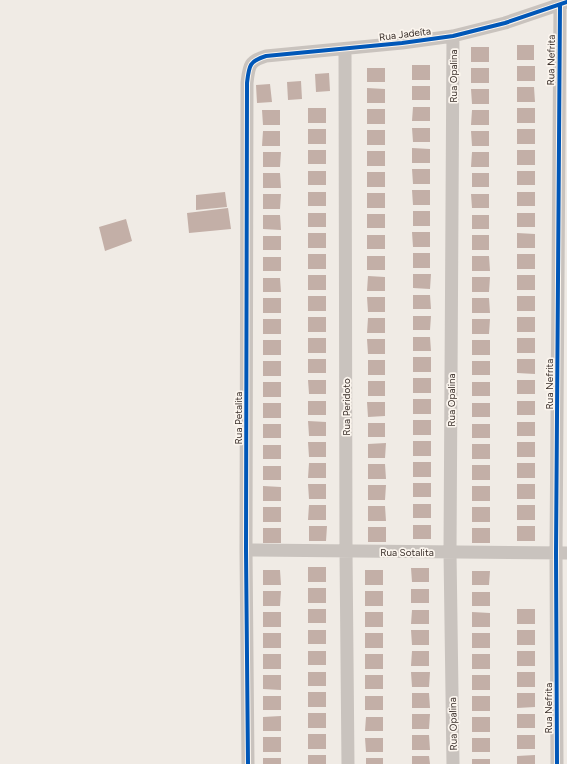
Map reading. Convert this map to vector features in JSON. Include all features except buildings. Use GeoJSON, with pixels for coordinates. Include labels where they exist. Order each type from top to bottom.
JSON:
{"type":"FeatureCollection","features":[{"type":"Feature","properties":{"kind":"street","name":"Rua Jadeíta"},"geometry":{"type":"LineString","coordinates":[[248,71],[251,63],[256,59],[266,56],[346,49],[453,36],[504,22],[563,3]]}},
{"type":"Feature","properties":{"kind":"street","name":"Rua Nefrita"},"geometry":{"type":"LineString","coordinates":[[557,764],[561,553],[563,3]]}},
{"type":"Feature","properties":{"kind":"street","name":"Rua Opalina"},"geometry":{"type":"LineString","coordinates":[[453,36],[450,552],[453,764]]}},
{"type":"Feature","properties":{"kind":"street","name":"Rua Peridoto"},"geometry":{"type":"LineString","coordinates":[[346,49],[346,551],[348,764]]}},
{"type":"Feature","properties":{"kind":"street","name":"Rua Petalita"},"geometry":{"type":"LineString","coordinates":[[248,71],[246,83],[246,550],[248,764]]}},
{"type":"Feature","properties":{"kind":"street","name":"Rua Sotalita"},"geometry":{"type":"LineString","coordinates":[[246,550],[561,553]]}},
{"type":"Feature","properties":{"kind":"cycle path"},"geometry":{"type":"LineString","coordinates":[[248,764],[246,550],[247,83],[249,68],[253,62],[266,56],[402,43],[453,36],[505,23],[567,2]]}},
{"type":"Feature","properties":{"kind":"cycle path"},"geometry":{"type":"LineString","coordinates":[[557,764],[556,553],[560,5]]}}]}
